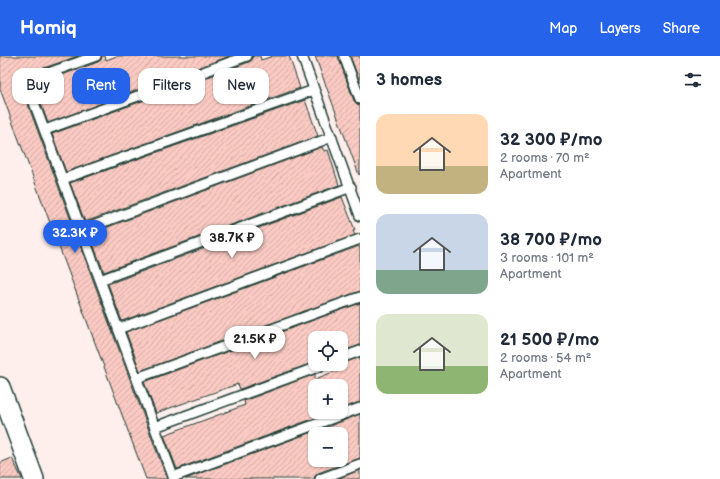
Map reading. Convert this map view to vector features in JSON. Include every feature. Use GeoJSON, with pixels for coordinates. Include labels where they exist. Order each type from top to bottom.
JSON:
{"type":"FeatureCollection","features":[{"type":"Feature","properties":{"kind":"street"},"geometry":{"type":"LineString","coordinates":[[0,387],[34,479]]}},
{"type":"Feature","properties":{"kind":"lane"},"geometry":{"type":"LineString","coordinates":[[96,56],[26,81],[174,478],[360,408]]}},
{"type":"Feature","properties":{"kind":"lane"},"geometry":{"type":"LineString","coordinates":[[45,130],[247,56]]}},
{"type":"Feature","properties":{"kind":"lane"},"geometry":{"type":"LineString","coordinates":[[302,56],[360,216]]}},
{"type":"Feature","properties":{"kind":"lane"},"geometry":{"type":"LineString","coordinates":[[344,56],[360,99]]}},
{"type":"Feature","properties":{"kind":"lane"},"geometry":{"type":"LineString","coordinates":[[63,180],[314,90]]}},
{"type":"Feature","properties":{"kind":"lane"},"geometry":{"type":"LineString","coordinates":[[82,230],[332,137]]}},
{"type":"Feature","properties":{"kind":"lane"},"geometry":{"type":"LineString","coordinates":[[100,280],[350,188]]}},
{"type":"Feature","properties":{"kind":"lane"},"geometry":{"type":"LineString","coordinates":[[118,328],[360,239]]}},
{"type":"Feature","properties":{"kind":"lane"},"geometry":{"type":"LineString","coordinates":[[137,378],[360,296]]}},
{"type":"Feature","properties":{"kind":"lane"},"geometry":{"type":"LineString","coordinates":[[348,356],[360,352]]}},
{"type":"Feature","properties":{"kind":"lane"},"geometry":{"type":"LineString","coordinates":[[155,427],[308,371]]}},
{"type":"Feature","properties":{"kind":"lane"},"geometry":{"type":"LineString","coordinates":[[320,479],[360,464]]}},
{"type":"Feature","properties":{"kind":"building"},"geometry":{"type":"Polygon","coordinates":[[[0,56],[78,56],[44,68],[12,68],[12,104],[28,104],[167,479],[146,479],[0,89],[0,56]]]}},
{"type":"Feature","properties":{"kind":"building"},"geometry":{"type":"Polygon","coordinates":[[[102,56],[105,56],[106,60],[117,56],[230,56],[197,68],[138,68],[138,90],[130,93],[130,68],[81,68],[101,60],[102,56]]]}},
{"type":"Feature","properties":{"kind":"building"},"geometry":{"type":"Polygon","coordinates":[[[253,56],[260,56],[261,60],[273,56],[289,56],[300,88],[269,99],[269,68],[233,68],[252,60],[253,56]]]}},
{"type":"Feature","properties":{"kind":"building"},"geometry":{"type":"Polygon","coordinates":[[[315,56],[338,56],[354,101],[360,105],[359,175],[315,56]]]}},
{"type":"Feature","properties":{"kind":"building"},"geometry":{"type":"Polygon","coordinates":[[[350,56],[360,56],[360,82],[350,56]]]}},
{"type":"Feature","properties":{"kind":"building"},"geometry":{"type":"Polygon","coordinates":[[[72,71],[72,104],[100,104],[48,123],[41,104],[64,104],[64,74],[72,71]]]}},
{"type":"Feature","properties":{"kind":"building"},"geometry":{"type":"Polygon","coordinates":[[[213,75],[213,104],[255,104],[66,172],[52,134],[138,103],[138,104],[205,104],[205,78],[213,75]]]}},
{"type":"Feature","properties":{"kind":"building"},"geometry":{"type":"Polygon","coordinates":[[[305,100],[318,136],[85,222],[70,183],[305,100]]]}},
{"type":"Feature","properties":{"kind":"building"},"geometry":{"type":"Polygon","coordinates":[[[322,147],[324,151],[328,150],[339,185],[104,272],[89,234],[322,147]]]}},
{"type":"Feature","properties":{"kind":"building"},"geometry":{"type":"Polygon","coordinates":[[[342,197],[355,230],[353,231],[355,235],[122,321],[108,284],[342,197]]]}},
{"type":"Feature","properties":{"kind":"building"},"geometry":{"type":"Polygon","coordinates":[[[359,246],[360,291],[140,371],[126,332],[359,246]]]}},
{"type":"Feature","properties":{"kind":"building"},"geometry":{"type":"Polygon","coordinates":[[[360,303],[360,345],[348,349],[348,331],[308,331],[308,365],[240,389],[238,384],[156,413],[144,382],[360,303]]]}},
{"type":"Feature","properties":{"kind":"building"},"geometry":{"type":"Polygon","coordinates":[[[360,357],[360,402],[348,406],[348,379],[315,379],[336,371],[348,371],[348,361],[360,357]]]}},
{"type":"Feature","properties":{"kind":"building"},"geometry":{"type":"Polygon","coordinates":[[[315,374],[315,379],[308,379],[308,419],[312,419],[177,469],[164,435],[245,405],[244,401],[315,374]]]}},
{"type":"Feature","properties":{"kind":"building"},"geometry":{"type":"Polygon","coordinates":[[[360,414],[360,458],[348,462],[348,427],[328,427],[360,414]]]}},
{"type":"Feature","properties":{"kind":"building"},"geometry":{"type":"Polygon","coordinates":[[[308,434],[308,467],[335,467],[318,473],[314,479],[185,479],[308,434]]]}},
{"type":"Feature","properties":{"kind":"building"},"geometry":{"type":"Polygon","coordinates":[[[12,458],[22,479],[0,479],[0,463],[12,458]]]}},
{"type":"Feature","properties":{"kind":"building"},"geometry":{"type":"Polygon","coordinates":[[[360,470],[360,479],[337,479],[360,470]]]}}]}
